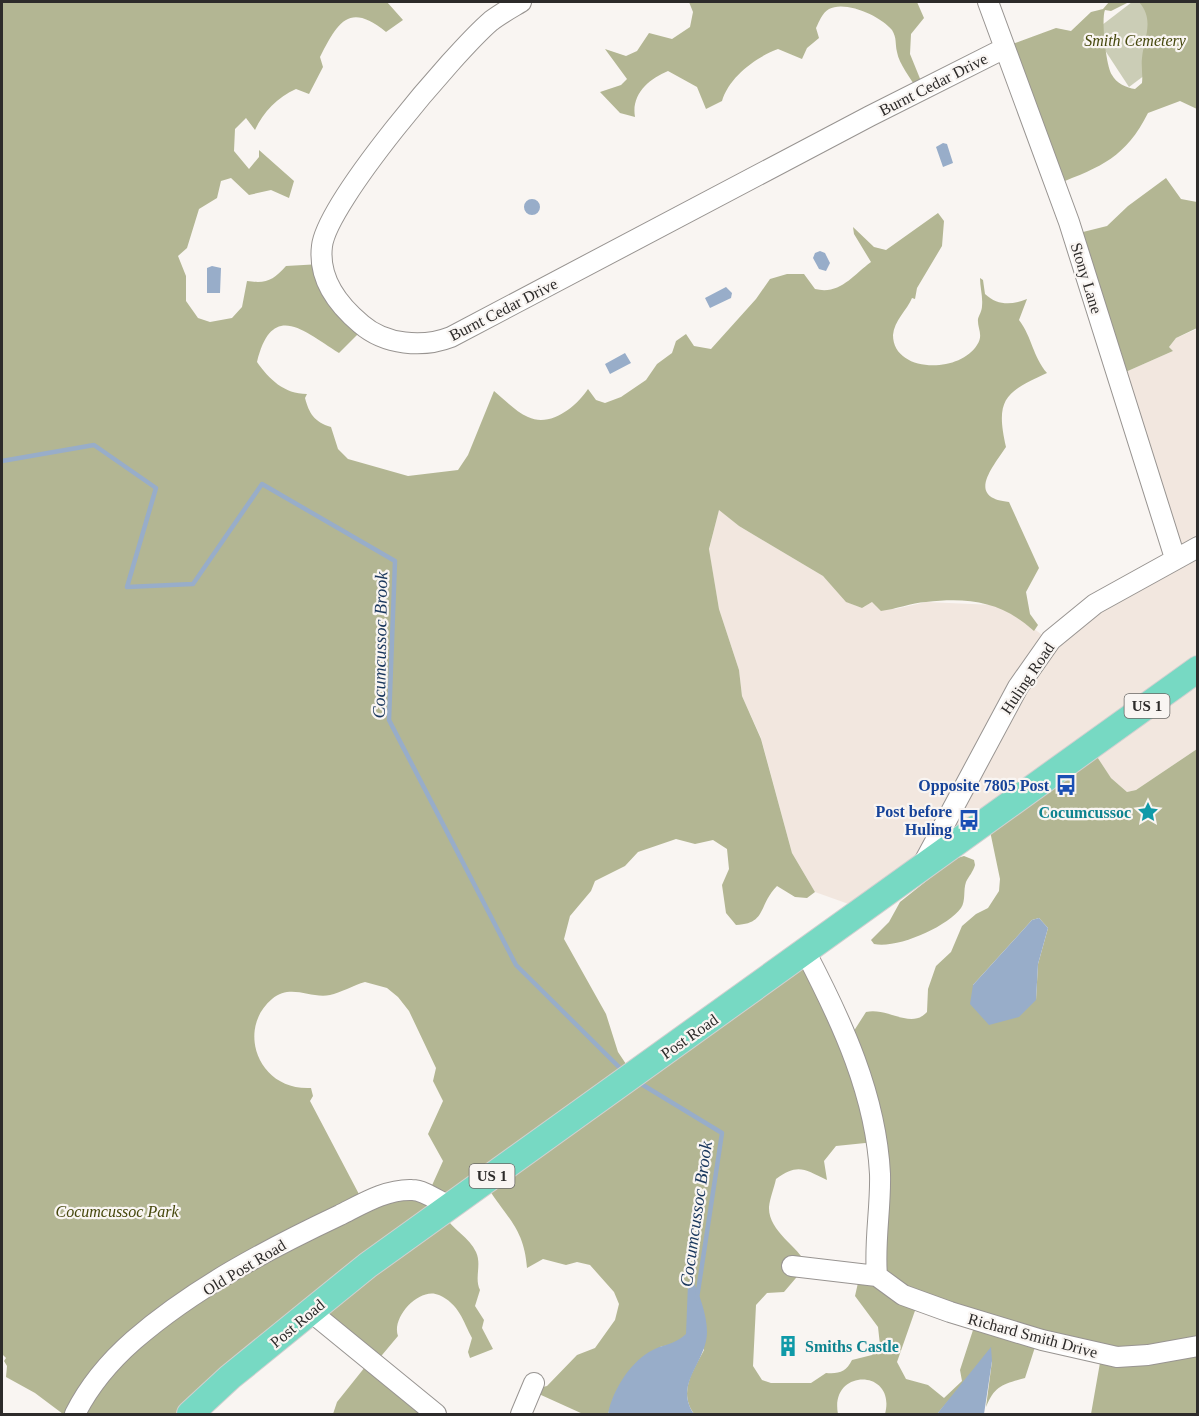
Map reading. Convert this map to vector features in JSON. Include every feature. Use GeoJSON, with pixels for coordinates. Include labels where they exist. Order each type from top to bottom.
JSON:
{"type":"FeatureCollection","features":[{"type":"Feature","properties":{"kind":"main road","name":"Post Road"},"geometry":{"type":"LineString","coordinates":[[190,1414],[310,1311],[449,1206],[806,953],[1197,669]]}},
{"type":"Feature","properties":{"kind":"street","name":"Burnt Cedar Drive"},"geometry":{"type":"LineString","coordinates":[[521,2],[497,8],[425,92],[330,219],[324,233],[322,260],[328,285],[351,316],[374,333],[424,345],[451,337],[870,116],[1005,48]]}},
{"type":"Feature","properties":{"kind":"street","name":"Stony Lane"},"geometry":{"type":"LineString","coordinates":[[988,2],[1069,222],[1175,558]]}},
{"type":"Feature","properties":{"kind":"street","name":"Huling Road"},"geometry":{"type":"LineString","coordinates":[[920,869],[1018,687],[1051,640],[1095,604],[1197,547]]}},
{"type":"Feature","properties":{"kind":"street"},"geometry":{"type":"LineString","coordinates":[[806,953],[856,1061],[872,1113],[880,1174],[875,1253],[877,1276]]}},
{"type":"Feature","properties":{"kind":"street","name":"Old Post Road"},"geometry":{"type":"LineString","coordinates":[[75,1414],[99,1376],[135,1340],[157,1322],[254,1259],[302,1233],[395,1191],[416,1190],[449,1206]]}},
{"type":"Feature","properties":{"kind":"street","name":"Richard Smith Drive"},"geometry":{"type":"LineString","coordinates":[[792,1266],[877,1276],[903,1294],[950,1312],[1117,1357],[1138,1356],[1197,1346]]}},
{"type":"Feature","properties":{"kind":"street"},"geometry":{"type":"LineString","coordinates":[[310,1311],[436,1414]]}},
{"type":"Feature","properties":{"kind":"street"},"geometry":{"type":"LineString","coordinates":[[521,1414],[534,1383]]}},
{"type":"Feature","properties":{"kind":"shaded area"},"geometry":{"type":"Polygon","coordinates":[[[1197,329],[1197,749],[1136,790],[1127,792],[1111,778],[1090,746],[857,907],[815,892],[792,853],[761,738],[742,696],[739,670],[719,609],[709,550],[719,509],[739,526],[823,576],[847,602],[862,608],[872,602],[895,609],[926,602],[995,605],[1016,615],[1050,641],[1176,557],[1121,374],[1173,351],[1169,347],[1176,338],[1197,329]]]}},
{"type":"Feature","properties":{"kind":"green space","name":"Cocumcussoc Park"},"geometry":{"type":"Polygon","coordinates":[[[2,2],[387,2],[403,20],[386,32],[363,18],[354,17],[346,20],[333,34],[320,57],[323,67],[309,94],[296,89],[283,96],[272,106],[262,117],[255,130],[246,118],[235,129],[234,151],[249,169],[259,157],[259,150],[294,181],[289,198],[271,190],[249,195],[231,178],[221,181],[217,198],[199,209],[187,248],[178,256],[186,276],[186,301],[198,318],[210,322],[232,318],[242,307],[247,281],[269,280],[286,266],[321,264],[364,328],[339,353],[302,330],[280,326],[271,331],[263,343],[257,362],[284,388],[307,394],[305,398],[308,408],[316,420],[331,427],[338,449],[348,459],[408,476],[458,470],[468,455],[494,391],[519,412],[536,420],[545,420],[562,414],[577,403],[588,389],[596,400],[605,403],[621,397],[646,380],[657,364],[672,353],[676,341],[686,334],[694,346],[711,349],[756,299],[770,279],[787,274],[804,274],[815,289],[824,290],[839,287],[845,283],[871,262],[854,234],[853,227],[874,247],[886,250],[938,213],[944,221],[942,246],[917,288],[915,299],[912,298],[896,325],[893,335],[896,348],[904,357],[915,363],[928,365],[943,365],[968,354],[980,338],[978,319],[982,303],[980,278],[983,280],[985,294],[995,301],[1011,303],[1027,299],[1019,320],[1047,373],[1021,386],[1007,399],[1002,418],[1006,447],[989,473],[985,488],[988,495],[1009,502],[1039,568],[1026,592],[1030,614],[1038,625],[1034,631],[1010,614],[971,601],[920,603],[881,611],[872,602],[862,608],[846,602],[823,576],[739,526],[719,510],[709,549],[719,609],[739,670],[742,696],[761,739],[792,853],[815,892],[807,898],[795,897],[777,886],[758,917],[746,924],[736,925],[726,913],[722,885],[729,869],[727,849],[713,840],[695,844],[676,839],[638,852],[625,866],[595,881],[591,891],[570,916],[564,939],[606,1014],[618,1052],[632,1073],[800,955],[850,1037],[866,1012],[883,1012],[906,1019],[921,1017],[927,1012],[928,989],[936,966],[951,952],[962,926],[976,914],[988,908],[999,891],[1000,879],[990,831],[1090,746],[1111,778],[1127,792],[1136,790],[1197,749],[1197,1414],[1091,1414],[1101,1357],[1036,1344],[1025,1378],[1001,1386],[993,1394],[986,1407],[992,1361],[937,1414],[885,1414],[886,1399],[881,1388],[873,1382],[863,1380],[852,1382],[843,1388],[838,1399],[838,1414],[694,1414],[689,1406],[687,1390],[704,1350],[688,1311],[687,1334],[677,1343],[660,1347],[613,1399],[608,1414],[583,1414],[530,1390],[547,1386],[577,1355],[595,1348],[615,1320],[619,1304],[614,1292],[590,1265],[577,1262],[566,1265],[543,1259],[527,1268],[518,1232],[487,1186],[444,1215],[470,1242],[478,1257],[480,1290],[475,1306],[484,1320],[482,1328],[493,1349],[470,1358],[468,1352],[472,1338],[460,1314],[446,1299],[431,1293],[416,1299],[403,1312],[397,1328],[398,1336],[372,1367],[429,1414],[333,1414],[337,1402],[365,1367],[306,1315],[188,1414],[63,1414],[35,1393],[6,1377],[7,1366],[4,1361],[6,1358],[2,1354],[2,2]],[[1039,918],[1032,920],[973,985],[1036,1000],[1038,964],[1048,928],[1039,918]],[[365,982],[338,993],[323,996],[286,992],[272,999],[261,1012],[255,1026],[258,1056],[277,1080],[293,1086],[311,1088],[313,1096],[310,1101],[361,1198],[429,1192],[443,1161],[428,1134],[443,1101],[433,1081],[436,1068],[409,1011],[387,988],[365,982]],[[875,1142],[836,1146],[824,1161],[827,1180],[796,1169],[776,1179],[771,1197],[769,1207],[773,1224],[807,1265],[784,1292],[767,1293],[756,1305],[753,1366],[762,1380],[771,1383],[811,1383],[826,1373],[842,1371],[852,1360],[872,1355],[880,1345],[878,1327],[855,1296],[860,1274],[875,1274],[875,1142]],[[917,1305],[897,1362],[906,1379],[928,1385],[944,1398],[962,1381],[960,1370],[974,1327],[917,1305]]]}},
{"type":"Feature","properties":{"kind":"green space"},"geometry":{"type":"Polygon","coordinates":[[[689,2],[917,2],[924,18],[911,34],[910,54],[923,86],[917,89],[906,71],[898,57],[894,33],[887,25],[862,11],[836,7],[829,9],[823,15],[816,28],[819,38],[807,48],[802,59],[778,49],[770,53],[744,69],[731,84],[722,101],[706,109],[697,87],[668,71],[654,78],[643,88],[636,101],[635,117],[620,113],[600,92],[621,85],[627,79],[605,49],[626,56],[637,51],[649,33],[672,39],[690,27],[693,12],[689,2]]]}},
{"type":"Feature","properties":{"kind":"green space"},"geometry":{"type":"Polygon","coordinates":[[[1109,2],[1129,2],[1111,11],[1105,10],[1104,32],[1106,53],[1112,75],[1122,85],[1135,89],[1142,83],[1142,58],[1148,22],[1139,2],[1197,2],[1197,109],[1180,101],[1148,113],[1131,140],[1111,159],[1057,184],[1007,46],[1056,28],[1071,31],[1091,12],[1103,9],[1109,2]]]}},
{"type":"Feature","properties":{"kind":"green space","name":"Smith Cemetery"},"geometry":{"type":"Polygon","coordinates":[[[1132,2],[1143,2],[1181,48],[1129,87],[1093,32],[1132,2]]]}},
{"type":"Feature","properties":{"kind":"green space"},"geometry":{"type":"Polygon","coordinates":[[[1166,178],[1181,199],[1197,202],[1197,328],[1176,338],[1169,347],[1173,351],[1121,374],[1075,234],[1107,226],[1128,206],[1166,178]]]}},
{"type":"Feature","properties":{"kind":"green space"},"geometry":{"type":"Polygon","coordinates":[[[964,856],[974,860],[975,865],[966,882],[963,905],[954,915],[933,929],[908,940],[884,945],[874,944],[871,940],[889,922],[900,902],[954,859],[964,856]]]}},
{"type":"Feature","properties":{"kind":"water"},"geometry":{"type":"Polygon","coordinates":[[[943,143],[947,144],[953,163],[943,167],[936,147],[943,143]]]}},
{"type":"Feature","properties":{"kind":"water"},"geometry":{"type":"Polygon","coordinates":[[[532,199],[540,207],[532,215],[524,207],[532,199]]]}},
{"type":"Feature","properties":{"kind":"water"},"geometry":{"type":"Polygon","coordinates":[[[820,251],[825,253],[830,263],[826,271],[819,269],[813,258],[815,253],[820,251]]]}},
{"type":"Feature","properties":{"kind":"water"},"geometry":{"type":"Polygon","coordinates":[[[212,266],[221,268],[220,293],[207,293],[207,268],[212,266]]]}},
{"type":"Feature","properties":{"kind":"water"},"geometry":{"type":"Polygon","coordinates":[[[726,287],[732,293],[731,298],[710,308],[705,298],[726,287]]]}},
{"type":"Feature","properties":{"kind":"water"},"geometry":{"type":"Polygon","coordinates":[[[625,353],[631,363],[610,374],[605,364],[625,353]]]}},
{"type":"Feature","properties":{"kind":"water"},"geometry":{"type":"Polygon","coordinates":[[[1039,918],[1048,928],[1038,964],[1036,1000],[1019,1017],[989,1025],[970,1004],[973,985],[1032,920],[1039,918]]]}},
{"type":"Feature","properties":{"kind":"water"},"geometry":{"type":"Polygon","coordinates":[[[692,1278],[700,1297],[707,1325],[706,1343],[687,1393],[694,1414],[608,1414],[617,1388],[628,1371],[649,1352],[686,1334],[688,1283],[692,1278]]]}},
{"type":"Feature","properties":{"kind":"water"},"geometry":{"type":"Polygon","coordinates":[[[991,1347],[992,1361],[984,1414],[937,1414],[991,1347]]]}},
{"type":"Feature","properties":{"kind":"waterway","name":"Cocumcussoc Brook"},"geometry":{"type":"LineString","coordinates":[[2,461],[94,445],[156,488],[127,587],[193,584],[262,484],[395,561],[389,720],[516,965],[624,1072]]}},
{"type":"Feature","properties":{"kind":"waterway","name":"Cocumcussoc Brook"},"geometry":{"type":"LineString","coordinates":[[638,1082],[722,1133],[697,1298]]}},
{"type":"Feature","properties":{"kind":"place","name":"Opposite 7805 Post"},"geometry":{"type":"Point","coordinates":[1066,785]}},
{"type":"Feature","properties":{"kind":"place","name":"Cocumcussoc"},"geometry":{"type":"Point","coordinates":[1148,812]}},
{"type":"Feature","properties":{"kind":"place","name":"Post before Huling"},"geometry":{"type":"Point","coordinates":[969,820]}},
{"type":"Feature","properties":{"kind":"place","name":"Smiths Castle"},"geometry":{"type":"Point","coordinates":[788,1346]}}]}
